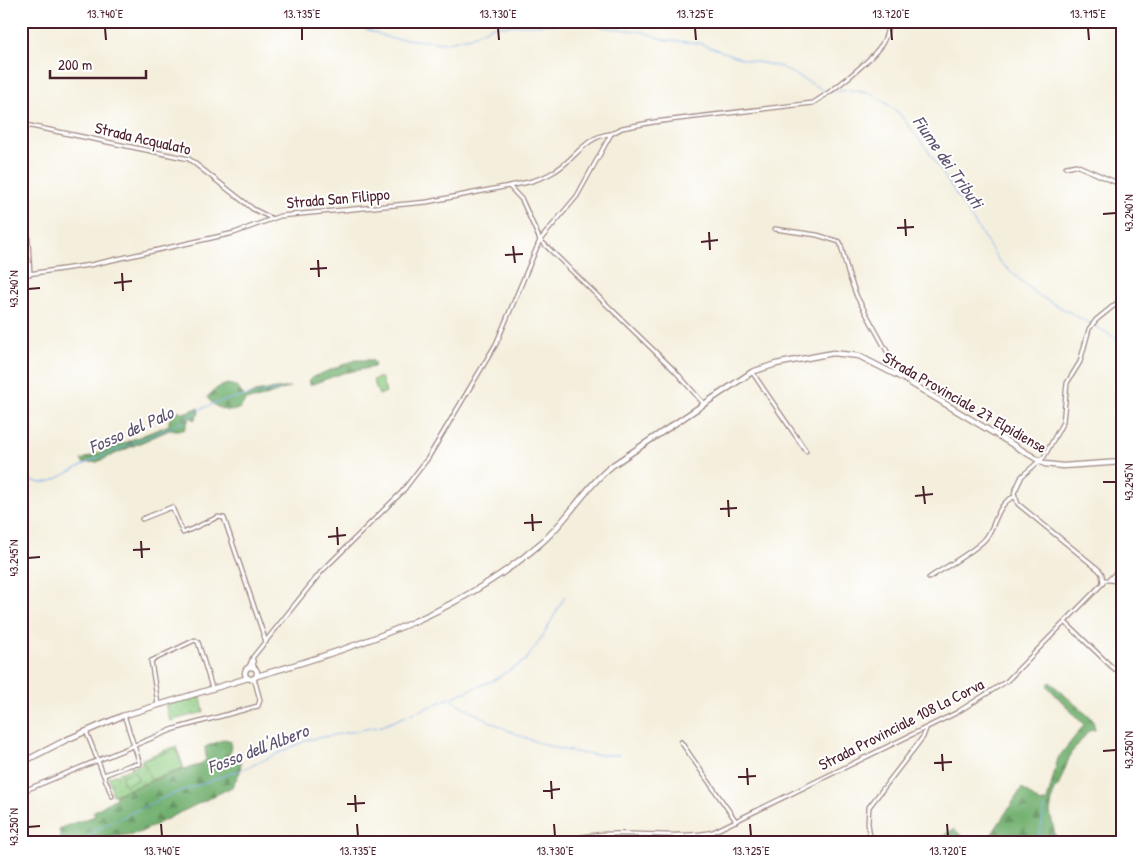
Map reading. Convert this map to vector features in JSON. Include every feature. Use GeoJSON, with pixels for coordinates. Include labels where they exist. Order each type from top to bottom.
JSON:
{"type":"FeatureCollection","features":[{"type":"Feature","properties":{"kind":"main road","name":"Strada Provinciale 27 Elpidiense"},"geometry":{"type":"LineString","coordinates":[[234,682],[245,672],[263,674],[393,632],[478,587],[542,542],[607,470],[752,372],[776,364],[817,355],[840,353],[859,356],[897,375],[1040,461],[1055,466],[1122,462]]}},
{"type":"Feature","properties":{"kind":"main road","name":"Strada Provinciale 27 Elpidiense"},"geometry":{"type":"LineString","coordinates":[[21,763],[86,731],[124,715],[234,682],[253,674]]}},
{"type":"Feature","properties":{"kind":"street","name":"Strada San Filippo"},"geometry":{"type":"LineString","coordinates":[[21,275],[90,265],[234,233],[272,218],[427,202],[534,181],[554,172],[595,138],[611,134],[622,128],[654,122],[802,106],[823,96],[870,57],[882,43],[889,21]]}},
{"type":"Feature","properties":{"kind":"street","name":"Strada Acqualato"},"geometry":{"type":"LineString","coordinates":[[21,124],[189,159],[253,209],[272,218]]}},
{"type":"Feature","properties":{"kind":"street"},"geometry":{"type":"LineString","coordinates":[[21,792],[174,729],[258,706],[260,700],[253,674],[254,657],[321,572],[402,492],[428,458],[496,344],[540,240],[577,196],[611,134]]}},
{"type":"Feature","properties":{"kind":"street"},"geometry":{"type":"LineString","coordinates":[[1066,167],[1076,165],[1122,185]]}},
{"type":"Feature","properties":{"kind":"street"},"geometry":{"type":"LineString","coordinates":[[509,186],[522,200],[540,240],[676,370],[704,404]]}},
{"type":"Feature","properties":{"kind":"street"},"geometry":{"type":"LineString","coordinates":[[21,195],[27,224],[30,274]]}},
{"type":"Feature","properties":{"kind":"street"},"geometry":{"type":"LineString","coordinates":[[775,229],[818,235],[840,242],[852,284],[894,364],[897,375]]}},
{"type":"Feature","properties":{"kind":"street"},"geometry":{"type":"LineString","coordinates":[[1122,298],[1094,322],[1090,328],[1085,337],[1080,362],[1067,383],[1063,422],[1040,461],[1019,479],[1014,489],[1014,497],[1018,504],[1099,570],[1104,580],[1122,582]]}},
{"type":"Feature","properties":{"kind":"street"},"geometry":{"type":"LineString","coordinates":[[752,372],[806,451]]}},
{"type":"Feature","properties":{"kind":"street"},"geometry":{"type":"LineString","coordinates":[[929,578],[984,541],[1001,509],[1008,499],[1014,497]]}},
{"type":"Feature","properties":{"kind":"street"},"geometry":{"type":"LineString","coordinates":[[142,519],[172,507],[184,533],[218,517],[224,518],[266,642]]}},
{"type":"Feature","properties":{"kind":"street"},"geometry":{"type":"LineString","coordinates":[[1109,580],[1122,566]]}},
{"type":"Feature","properties":{"kind":"street","name":"Strada Provinciale 108 La Corva"},"geometry":{"type":"LineString","coordinates":[[566,843],[581,837],[704,834],[736,822],[926,729],[1007,681],[1100,587],[1104,580]]}},
{"type":"Feature","properties":{"kind":"street"},"geometry":{"type":"LineString","coordinates":[[1066,622],[1114,669]]}},
{"type":"Feature","properties":{"kind":"street"},"geometry":{"type":"LineString","coordinates":[[158,704],[151,661],[195,640],[198,642],[212,688]]}},
{"type":"Feature","properties":{"kind":"street"},"geometry":{"type":"LineString","coordinates":[[104,775],[130,765],[140,764],[124,715]]}},
{"type":"Feature","properties":{"kind":"street"},"geometry":{"type":"LineString","coordinates":[[871,843],[868,823],[870,807],[923,737],[926,729]]}},
{"type":"Feature","properties":{"kind":"street"},"geometry":{"type":"LineString","coordinates":[[86,731],[112,796]]}},
{"type":"Feature","properties":{"kind":"street"},"geometry":{"type":"LineString","coordinates":[[681,742],[736,822]]}},
{"type":"Feature","properties":{"kind":"street"},"geometry":{"type":"LineString","coordinates":[[704,834],[708,843]]}},
{"type":"Feature","properties":{"kind":"street"},"geometry":{"type":"LineString","coordinates":[[679,835],[679,843]]}},
{"type":"Feature","properties":{"kind":"street"},"geometry":{"type":"LineString","coordinates":[[581,837],[583,843]]}},
{"type":"Feature","properties":{"kind":"green space"},"geometry":{"type":"Polygon","coordinates":[[[355,360],[371,360],[375,363],[374,367],[343,373],[310,385],[309,381],[313,377],[355,360]]]}},
{"type":"Feature","properties":{"kind":"green space"},"geometry":{"type":"Polygon","coordinates":[[[381,377],[386,392],[379,395],[373,380],[381,377]]]}},
{"type":"Feature","properties":{"kind":"green space"},"geometry":{"type":"Polygon","coordinates":[[[227,384],[236,386],[245,397],[255,392],[290,387],[260,398],[245,400],[242,406],[232,411],[215,406],[207,397],[217,388],[227,384]]]}},
{"type":"Feature","properties":{"kind":"green space"},"geometry":{"type":"Polygon","coordinates":[[[198,408],[199,413],[194,420],[190,417],[184,430],[169,430],[97,462],[83,463],[81,460],[169,425],[169,420],[178,410],[183,413],[198,408]]]}},
{"type":"Feature","properties":{"kind":"green space"},"geometry":{"type":"Polygon","coordinates":[[[1050,682],[1093,720],[1095,730],[1089,731],[1071,753],[1058,787],[1054,789],[1050,812],[1057,843],[986,843],[1022,788],[1040,803],[1047,801],[1058,758],[1084,725],[1047,686],[1050,682]]]}},
{"type":"Feature","properties":{"kind":"green space"},"geometry":{"type":"Polygon","coordinates":[[[200,694],[204,712],[170,721],[165,704],[200,694]]]}},
{"type":"Feature","properties":{"kind":"green space"},"geometry":{"type":"Polygon","coordinates":[[[225,739],[231,741],[230,756],[241,762],[240,772],[232,787],[139,833],[107,838],[97,843],[62,843],[59,830],[63,827],[95,816],[93,812],[116,798],[115,795],[184,769],[200,765],[206,759],[205,747],[225,739]]]}},
{"type":"Feature","properties":{"kind":"green space"},"geometry":{"type":"Polygon","coordinates":[[[176,746],[184,769],[113,795],[108,775],[110,777],[132,768],[131,766],[141,765],[142,759],[176,746]]]}},
{"type":"Feature","properties":{"kind":"green space"},"geometry":{"type":"Polygon","coordinates":[[[176,749],[183,768],[151,780],[143,761],[176,749]]]}},
{"type":"Feature","properties":{"kind":"green space"},"geometry":{"type":"Polygon","coordinates":[[[135,771],[138,780],[125,785],[121,776],[135,771]]]}},
{"type":"Feature","properties":{"kind":"green space"},"geometry":{"type":"Polygon","coordinates":[[[954,829],[970,843],[930,843],[954,829]]]}},
{"type":"Feature","properties":{"kind":"waterway","name":"Fiume dei Tributi"},"geometry":{"type":"LineString","coordinates":[[135,21],[154,26],[160,21]]}},
{"type":"Feature","properties":{"kind":"waterway","name":"Fiume dei Tributi"},"geometry":{"type":"LineString","coordinates":[[267,21],[277,24],[293,21]]}},
{"type":"Feature","properties":{"kind":"waterway","name":"Fiume dei Tributi"},"geometry":{"type":"LineString","coordinates":[[345,21],[392,39],[444,43],[470,37],[493,26],[593,23],[603,27],[644,32],[665,40],[699,43],[743,59],[781,67],[827,92]]}},
{"type":"Feature","properties":{"kind":"waterway","name":"Fiume dei Tributi"},"geometry":{"type":"LineString","coordinates":[[831,92],[850,90],[873,94],[898,112],[927,149],[999,261],[1036,294],[1122,341]]}},
{"type":"Feature","properties":{"kind":"waterway","name":"Fosso del Palo"},"geometry":{"type":"LineString","coordinates":[[21,478],[41,483],[52,481],[93,460],[180,423],[192,414],[215,403],[279,390]]}},
{"type":"Feature","properties":{"kind":"waterway","name":"Fosso dell'Albero"},"geometry":{"type":"LineString","coordinates":[[84,843],[95,830],[165,797],[251,766],[307,740],[382,726],[494,680],[526,660],[544,634],[565,596]]}},
{"type":"Feature","properties":{"kind":"waterway","name":"Fosso dell'Albero"},"geometry":{"type":"LineString","coordinates":[[452,700],[530,740],[586,754],[619,755]]}},
{"type":"Feature","properties":{"kind":"waterway"},"geometry":{"type":"LineString","coordinates":[[1038,843],[1045,806]]}}]}
